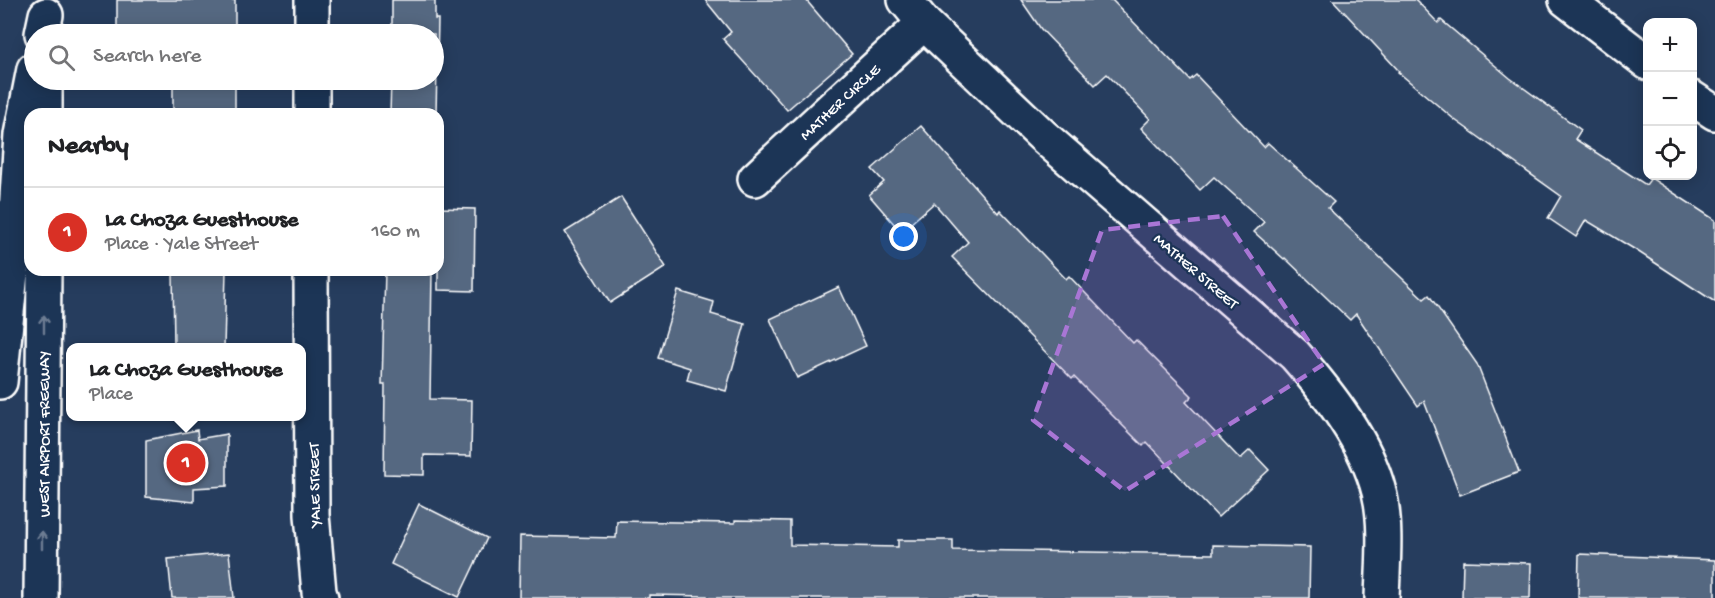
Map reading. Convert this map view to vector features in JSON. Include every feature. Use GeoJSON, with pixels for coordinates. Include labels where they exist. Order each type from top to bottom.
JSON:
{"type":"FeatureCollection","features":[{"type":"Feature","properties":{"kind":"main road"},"geometry":{"type":"LineString","coordinates":[[312,0],[312,24]]}},
{"type":"Feature","properties":{"kind":"main road"},"geometry":{"type":"LineString","coordinates":[[1566,0],[1643,60]]}},
{"type":"Feature","properties":{"kind":"main road","name":"MATHER CIRCLE"},"geometry":{"type":"LineString","coordinates":[[755,179],[914,12]]}},
{"type":"Feature","properties":{"kind":"main road","name":"MATHER STREET"},"geometry":{"type":"LineString","coordinates":[[914,12],[1043,136],[1295,355],[1328,393],[1370,462],[1380,494],[1384,542],[1382,598]]}},
{"type":"Feature","properties":{"kind":"main road"},"geometry":{"type":"LineString","coordinates":[[26,108],[30,90]]}},
{"type":"Feature","properties":{"kind":"main road"},"geometry":{"type":"LineString","coordinates":[[45,90],[45,108]]}},
{"type":"Feature","properties":{"kind":"main road"},"geometry":{"type":"LineString","coordinates":[[312,90],[312,108]]}},
{"type":"Feature","properties":{"kind":"main road"},"geometry":{"type":"LineString","coordinates":[[1697,101],[1715,113]]}},
{"type":"Feature","properties":{"kind":"main road"},"geometry":{"type":"LineString","coordinates":[[0,382],[24,120]]}},
{"type":"Feature","properties":{"kind":"main road","name":"WEST AIRPORT FREEWAY"},"geometry":{"type":"LineString","coordinates":[[41,598],[44,276]]}},
{"type":"Feature","properties":{"kind":"main road","name":"YALE STREET"},"geometry":{"type":"LineString","coordinates":[[311,276],[312,515],[320,595]]}},
{"type":"Feature","properties":{"kind":"highlighted area"},"geometry":{"type":"Polygon","coordinates":[[[1223,216],[1324,364],[1125,491],[1033,420],[1102,230],[1223,216]]]}},
{"type":"Feature","properties":{"kind":"building"},"geometry":{"type":"Polygon","coordinates":[[[117,0],[235,0],[235,24],[117,24],[117,0]]]}},
{"type":"Feature","properties":{"kind":"building"},"geometry":{"type":"Polygon","coordinates":[[[392,0],[435,0],[435,19],[438,19],[438,24],[392,24],[392,0]]]}},
{"type":"Feature","properties":{"kind":"building"},"geometry":{"type":"Polygon","coordinates":[[[705,0],[806,0],[852,54],[787,110],[723,39],[731,32],[705,0]]]}},
{"type":"Feature","properties":{"kind":"building"},"geometry":{"type":"Polygon","coordinates":[[[1021,0],[1112,0],[1190,80],[1196,75],[1264,147],[1268,143],[1334,202],[1328,208],[1424,299],[1429,295],[1477,364],[1519,472],[1460,495],[1424,401],[1418,406],[1356,314],[1350,320],[1254,232],[1264,222],[1214,177],[1200,190],[1141,128],[1150,119],[1107,74],[1095,85],[1041,29],[1021,0]]]}},
{"type":"Feature","properties":{"kind":"building"},"geometry":{"type":"Polygon","coordinates":[[[1333,0],[1416,0],[1438,23],[1441,20],[1510,78],[1581,130],[1575,139],[1646,185],[1650,180],[1654,180],[1715,220],[1715,302],[1586,220],[1576,237],[1548,218],[1561,196],[1455,120],[1399,71],[1333,0]]]}},
{"type":"Feature","properties":{"kind":"building"},"geometry":{"type":"Polygon","coordinates":[[[173,90],[235,90],[235,108],[173,108],[173,90]]]}},
{"type":"Feature","properties":{"kind":"building"},"geometry":{"type":"Polygon","coordinates":[[[391,90],[437,90],[436,108],[390,108],[391,90]]]}},
{"type":"Feature","properties":{"kind":"building"},"geometry":{"type":"Polygon","coordinates":[[[921,126],[998,213],[1000,210],[1066,279],[1069,276],[1133,343],[1136,340],[1192,396],[1186,402],[1240,459],[1250,450],[1269,470],[1218,517],[1147,442],[1143,446],[1074,377],[1072,379],[952,257],[968,242],[934,203],[901,232],[869,195],[884,182],[872,169],[921,126]]]}},
{"type":"Feature","properties":{"kind":"building"},"geometry":{"type":"Polygon","coordinates":[[[621,197],[666,267],[610,303],[565,232],[621,197]]]}},
{"type":"Feature","properties":{"kind":"building"},"geometry":{"type":"Polygon","coordinates":[[[444,208],[475,209],[474,291],[438,290],[438,276],[444,276],[444,208]]]}},
{"type":"Feature","properties":{"kind":"building"},"geometry":{"type":"Polygon","coordinates":[[[173,276],[226,276],[224,343],[174,343],[173,276]]]}},
{"type":"Feature","properties":{"kind":"building"},"geometry":{"type":"Polygon","coordinates":[[[385,276],[432,276],[430,399],[472,400],[471,456],[424,455],[424,475],[384,474],[385,385],[382,385],[385,276]]]}},
{"type":"Feature","properties":{"kind":"building"},"geometry":{"type":"Polygon","coordinates":[[[839,287],[866,346],[797,378],[770,319],[839,287]]]}},
{"type":"Feature","properties":{"kind":"building"},"geometry":{"type":"Polygon","coordinates":[[[678,291],[714,302],[711,314],[745,324],[726,391],[687,380],[690,368],[658,358],[678,291]]]}},
{"type":"Feature","properties":{"kind":"building"},"geometry":{"type":"Polygon","coordinates":[[[197,430],[198,439],[227,434],[227,486],[194,488],[194,502],[146,497],[146,440],[197,430]]]}},
{"type":"Feature","properties":{"kind":"building"},"geometry":{"type":"Polygon","coordinates":[[[419,504],[487,538],[459,597],[391,564],[419,504]]]}},
{"type":"Feature","properties":{"kind":"building"},"geometry":{"type":"Polygon","coordinates":[[[735,520],[790,521],[790,545],[898,547],[898,540],[953,540],[953,550],[1213,554],[1213,545],[1310,547],[1309,598],[707,598],[707,596],[649,595],[649,598],[519,598],[520,536],[616,538],[617,521],[735,523],[735,520]]]}},
{"type":"Feature","properties":{"kind":"building"},"geometry":{"type":"Polygon","coordinates":[[[229,553],[234,598],[172,598],[168,559],[229,553]]]}},
{"type":"Feature","properties":{"kind":"building"},"geometry":{"type":"Polygon","coordinates":[[[1579,554],[1715,560],[1715,598],[1578,598],[1579,554]]]}},
{"type":"Feature","properties":{"kind":"building"},"geometry":{"type":"Polygon","coordinates":[[[1463,561],[1531,563],[1530,598],[1462,598],[1463,561]]]}},
{"type":"Feature","properties":{"kind":"place","name":"La Choza Guesthouse"},"geometry":{"type":"Point","coordinates":[186,463]}}]}
